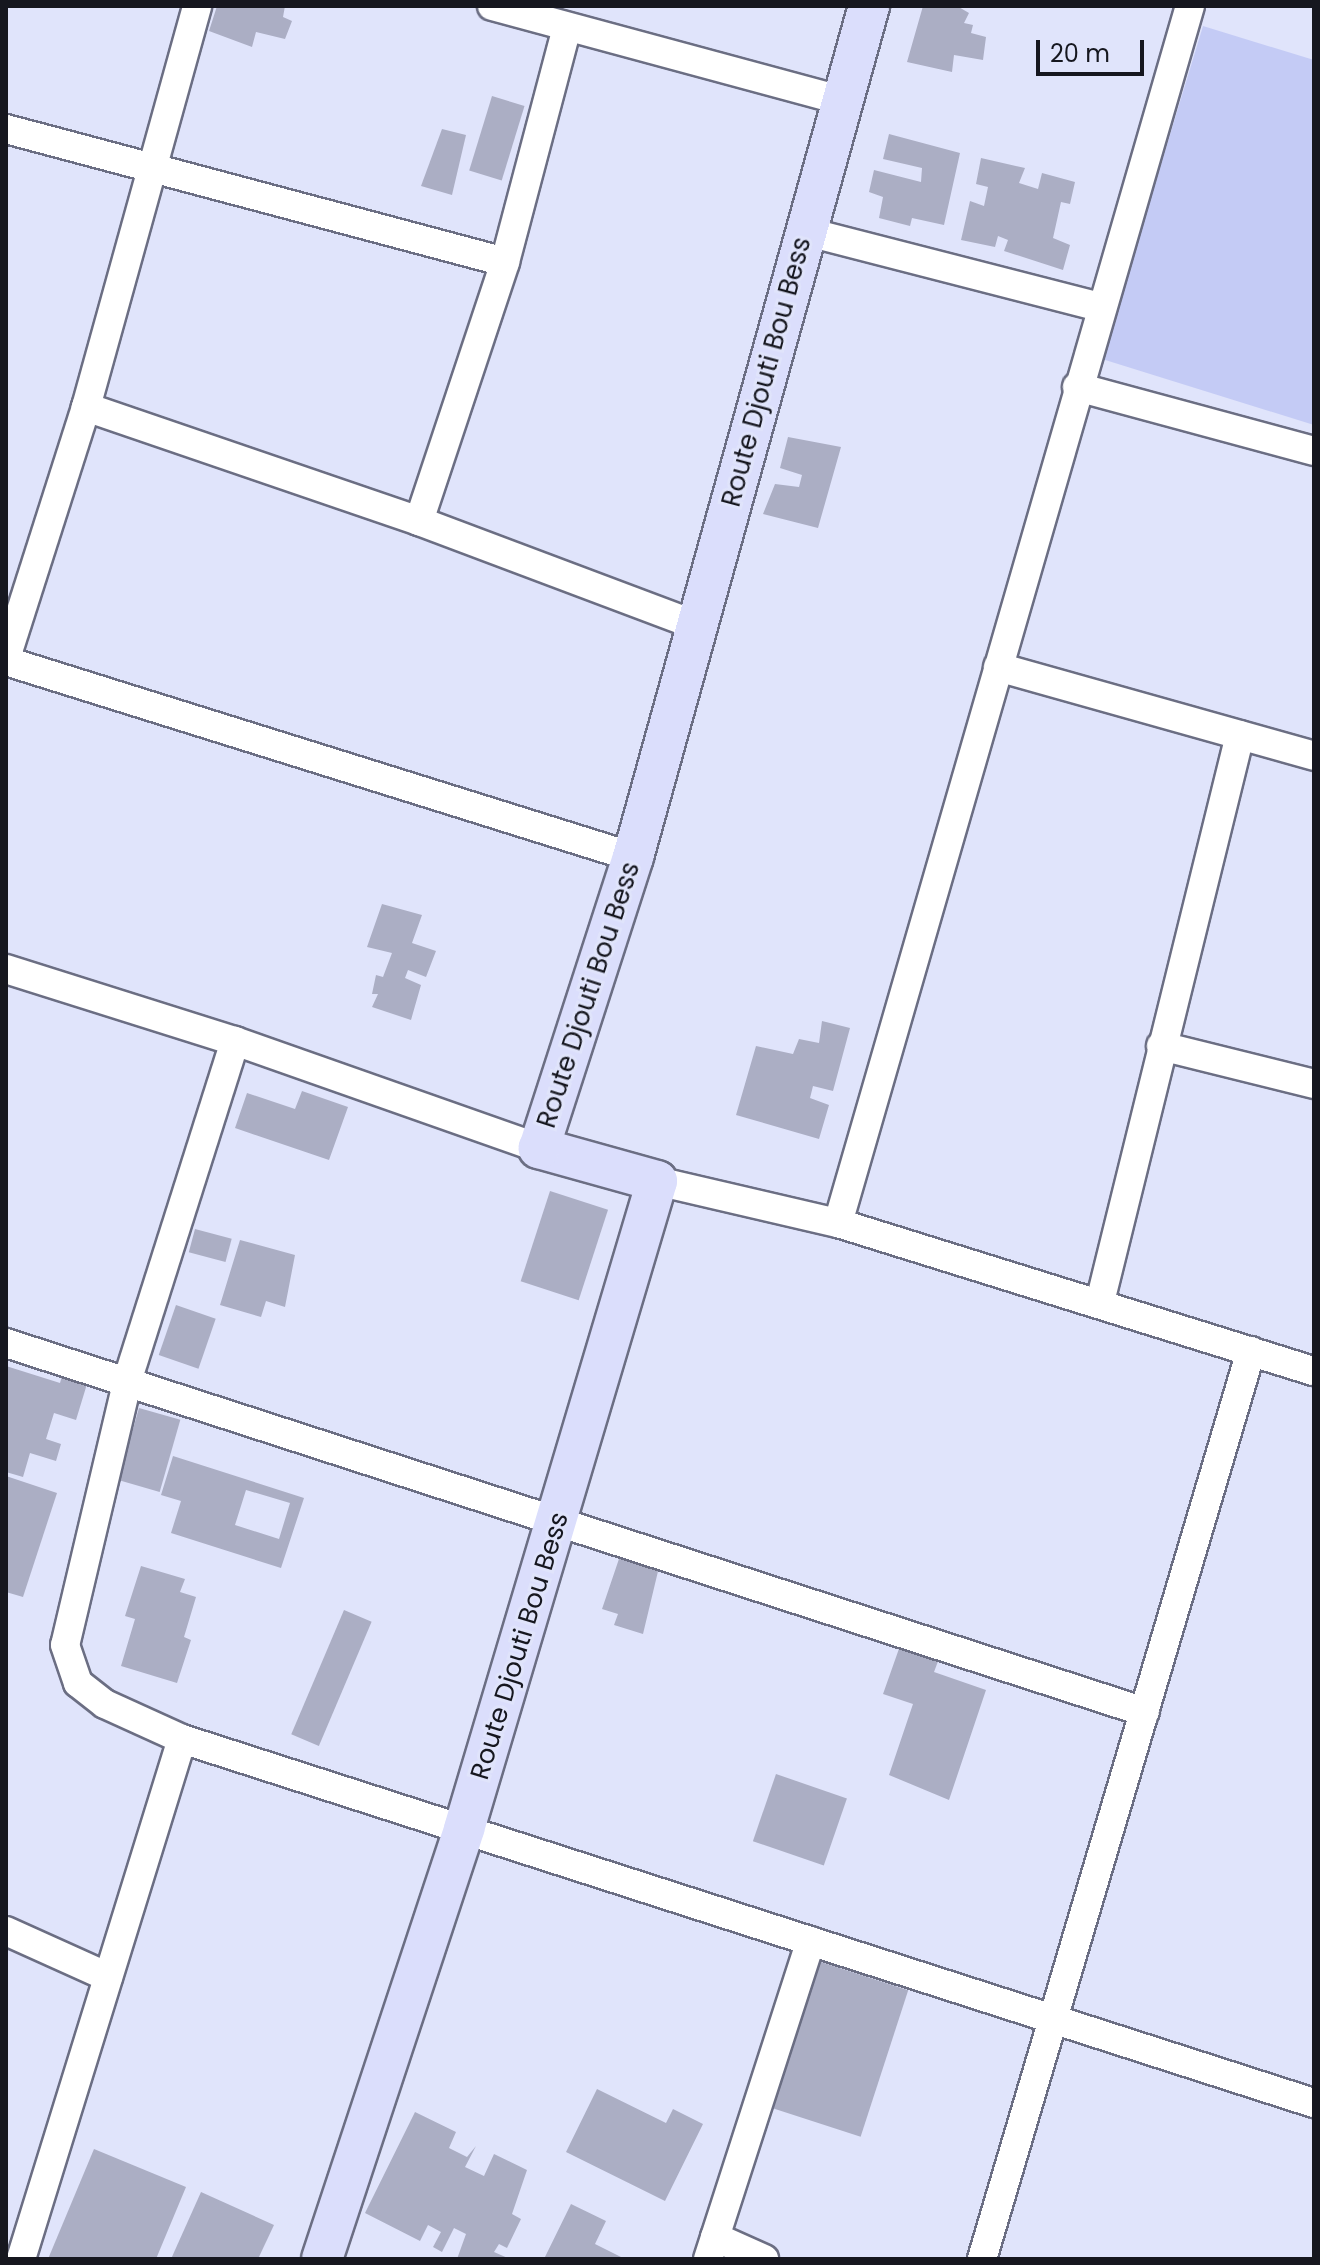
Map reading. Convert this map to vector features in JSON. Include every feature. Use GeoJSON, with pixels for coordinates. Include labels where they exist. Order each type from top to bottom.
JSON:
{"type":"FeatureCollection","features":[{"type":"Feature","properties":{"kind":"main road","name":"Route Djouti Bou Bess"},"geometry":{"type":"LineString","coordinates":[[322,2259],[464,1829],[559,1520],[657,1181],[539,1148],[633,857],[840,100],[869,6]]}},
{"type":"Feature","properties":{"kind":"street"},"geometry":{"type":"LineString","coordinates":[[197,6],[86,407],[6,660],[633,857]]}},
{"type":"Feature","properties":{"kind":"street"},"geometry":{"type":"LineString","coordinates":[[492,6],[840,100]]}},
{"type":"Feature","properties":{"kind":"street"},"geometry":{"type":"LineString","coordinates":[[838,1223],[1100,307],[1190,6]]}},
{"type":"Feature","properties":{"kind":"street"},"geometry":{"type":"LineString","coordinates":[[419,521],[505,262],[567,28]]}},
{"type":"Feature","properties":{"kind":"street"},"geometry":{"type":"LineString","coordinates":[[6,129],[152,164],[505,262]]}},
{"type":"Feature","properties":{"kind":"street"},"geometry":{"type":"LineString","coordinates":[[804,231],[1100,307]]}},
{"type":"Feature","properties":{"kind":"street"},"geometry":{"type":"LineString","coordinates":[[1077,387],[1314,451]]}},
{"type":"Feature","properties":{"kind":"street"},"geometry":{"type":"LineString","coordinates":[[86,407],[419,521],[698,626]]}},
{"type":"Feature","properties":{"kind":"street"},"geometry":{"type":"LineString","coordinates":[[998,667],[1314,756]]}},
{"type":"Feature","properties":{"kind":"street"},"geometry":{"type":"LineString","coordinates":[[1100,1302],[1240,735]]}},
{"type":"Feature","properties":{"kind":"street"},"geometry":{"type":"LineString","coordinates":[[6,969],[235,1041],[539,1148]]}},
{"type":"Feature","properties":{"kind":"street"},"geometry":{"type":"LineString","coordinates":[[235,1041],[128,1379],[65,1645],[78,1683],[105,1704],[182,1739],[1314,2103]]}},
{"type":"Feature","properties":{"kind":"street"},"geometry":{"type":"LineString","coordinates":[[1161,1046],[1314,1084]]}},
{"type":"Feature","properties":{"kind":"street"},"geometry":{"type":"LineString","coordinates":[[657,1181],[838,1223],[1314,1371]]}},
{"type":"Feature","properties":{"kind":"street"},"geometry":{"type":"LineString","coordinates":[[6,1343],[128,1379],[1145,1712]]}},
{"type":"Feature","properties":{"kind":"street"},"geometry":{"type":"LineString","coordinates":[[982,2259],[1251,1351]]}},
{"type":"Feature","properties":{"kind":"street"},"geometry":{"type":"LineString","coordinates":[[21,2259],[182,1739]]}},
{"type":"Feature","properties":{"kind":"street"},"geometry":{"type":"LineString","coordinates":[[6,1931],[108,1977]]}},
{"type":"Feature","properties":{"kind":"street"},"geometry":{"type":"LineString","coordinates":[[764,2259],[711,2248],[811,1941]]}},
{"type":"Feature","properties":{"kind":"shaded area"},"geometry":{"type":"Polygon","coordinates":[[[1203,26],[1314,60],[1314,425],[1102,359],[1203,26]]]}},
{"type":"Feature","properties":{"kind":"building"},"geometry":{"type":"Polygon","coordinates":[[[217,6],[285,6],[283,17],[292,21],[285,39],[256,32],[252,47],[209,31],[217,6]]]}},
{"type":"Feature","properties":{"kind":"building"},"geometry":{"type":"Polygon","coordinates":[[[923,6],[957,6],[969,13],[964,23],[973,25],[971,33],[986,37],[983,60],[954,55],[952,72],[907,62],[923,6]]]}},
{"type":"Feature","properties":{"kind":"building"},"geometry":{"type":"Polygon","coordinates":[[[492,96],[525,106],[502,181],[469,171],[492,96]]]}},
{"type":"Feature","properties":{"kind":"building"},"geometry":{"type":"Polygon","coordinates":[[[442,129],[466,135],[452,195],[421,186],[442,129]]]}},
{"type":"Feature","properties":{"kind":"building"},"geometry":{"type":"Polygon","coordinates":[[[889,134],[960,153],[944,225],[912,218],[910,226],[879,218],[883,197],[869,192],[874,170],[921,182],[922,168],[883,159],[889,134]]]}},
{"type":"Feature","properties":{"kind":"building"},"geometry":{"type":"Polygon","coordinates":[[[981,158],[1025,168],[1019,183],[1038,189],[1042,173],[1075,182],[1070,204],[1061,202],[1053,238],[1070,245],[1063,270],[1004,251],[1008,240],[998,236],[995,247],[961,240],[970,201],[984,206],[988,187],[976,184],[981,158]]]}},
{"type":"Feature","properties":{"kind":"building"},"geometry":{"type":"Polygon","coordinates":[[[788,437],[841,447],[818,528],[763,514],[775,484],[799,487],[802,475],[780,468],[788,437]]]}},
{"type":"Feature","properties":{"kind":"building"},"geometry":{"type":"Polygon","coordinates":[[[382,904],[422,915],[412,943],[436,951],[426,977],[408,970],[405,978],[421,985],[411,1020],[372,1007],[378,994],[372,994],[376,975],[383,977],[392,953],[367,947],[382,904]]]}},
{"type":"Feature","properties":{"kind":"building"},"geometry":{"type":"Polygon","coordinates":[[[822,1021],[850,1028],[833,1091],[813,1086],[810,1098],[829,1105],[819,1139],[736,1115],[756,1046],[793,1054],[799,1039],[819,1043],[822,1021]]]}},
{"type":"Feature","properties":{"kind":"building"},"geometry":{"type":"Polygon","coordinates":[[[302,1091],[348,1107],[329,1160],[235,1128],[247,1093],[295,1109],[302,1091]]]}},
{"type":"Feature","properties":{"kind":"building"},"geometry":{"type":"Polygon","coordinates":[[[550,1191],[608,1210],[579,1300],[521,1281],[550,1191]]]}},
{"type":"Feature","properties":{"kind":"building"},"geometry":{"type":"Polygon","coordinates":[[[195,1229],[232,1239],[225,1262],[189,1252],[195,1229]]]}},
{"type":"Feature","properties":{"kind":"building"},"geometry":{"type":"Polygon","coordinates":[[[240,1240],[295,1255],[285,1307],[266,1301],[261,1317],[220,1305],[240,1240]]]}},
{"type":"Feature","properties":{"kind":"building"},"geometry":{"type":"Polygon","coordinates":[[[176,1305],[216,1319],[198,1369],[159,1355],[176,1305]]]}},
{"type":"Feature","properties":{"kind":"building"},"geometry":{"type":"Polygon","coordinates":[[[6,1366],[60,1383],[62,1376],[87,1384],[76,1420],[54,1413],[46,1439],[61,1444],[56,1461],[30,1453],[23,1477],[6,1472],[6,1366]]]}},
{"type":"Feature","properties":{"kind":"building"},"geometry":{"type":"Polygon","coordinates":[[[139,1408],[180,1420],[160,1492],[118,1480],[139,1408]]]}},
{"type":"Feature","properties":{"kind":"building"},"geometry":{"type":"Polygon","coordinates":[[[173,1456],[304,1498],[281,1568],[171,1533],[181,1501],[161,1495],[173,1456]],[[246,1490],[235,1525],[279,1539],[290,1503],[246,1490]]]}},
{"type":"Feature","properties":{"kind":"building"},"geometry":{"type":"Polygon","coordinates":[[[6,1476],[57,1493],[23,1597],[6,1592],[6,1476]]]}},
{"type":"Feature","properties":{"kind":"building"},"geometry":{"type":"Polygon","coordinates":[[[622,1550],[660,1563],[643,1634],[614,1625],[618,1614],[602,1609],[622,1550]]]}},
{"type":"Feature","properties":{"kind":"building"},"geometry":{"type":"Polygon","coordinates":[[[141,1566],[185,1579],[180,1592],[196,1597],[184,1637],[191,1640],[177,1683],[121,1666],[135,1619],[125,1616],[141,1566]]]}},
{"type":"Feature","properties":{"kind":"building"},"geometry":{"type":"Polygon","coordinates":[[[344,1610],[372,1622],[319,1746],[291,1734],[344,1610]]]}},
{"type":"Feature","properties":{"kind":"building"},"geometry":{"type":"Polygon","coordinates":[[[901,1643],[940,1656],[934,1672],[986,1690],[949,1800],[889,1775],[913,1704],[883,1694],[901,1643]]]}},
{"type":"Feature","properties":{"kind":"building"},"geometry":{"type":"Polygon","coordinates":[[[776,1774],[847,1798],[824,1866],[753,1841],[776,1774]]]}},
{"type":"Feature","properties":{"kind":"building"},"geometry":{"type":"Polygon","coordinates":[[[815,1960],[908,1990],[861,2137],[767,2106],[815,1960]]]}},
{"type":"Feature","properties":{"kind":"building"},"geometry":{"type":"Polygon","coordinates":[[[597,2089],[666,2123],[673,2109],[703,2124],[665,2201],[566,2152],[597,2089]]]}},
{"type":"Feature","properties":{"kind":"building"},"geometry":{"type":"Polygon","coordinates":[[[415,2112],[456,2132],[449,2148],[467,2157],[476,2146],[465,2167],[484,2176],[494,2154],[527,2170],[512,2214],[521,2219],[507,2248],[499,2244],[494,2252],[510,2259],[457,2259],[466,2234],[454,2228],[442,2252],[433,2247],[441,2232],[428,2225],[420,2241],[365,2213],[415,2112]]]}},
{"type":"Feature","properties":{"kind":"building"},"geometry":{"type":"Polygon","coordinates":[[[94,2149],[186,2187],[156,2259],[48,2259],[94,2149]]]}},
{"type":"Feature","properties":{"kind":"building"},"geometry":{"type":"Polygon","coordinates":[[[201,2192],[274,2225],[258,2259],[171,2259],[201,2192]]]}},
{"type":"Feature","properties":{"kind":"building"},"geometry":{"type":"Polygon","coordinates":[[[571,2204],[606,2221],[595,2244],[625,2259],[544,2259],[571,2204]]]}}]}
